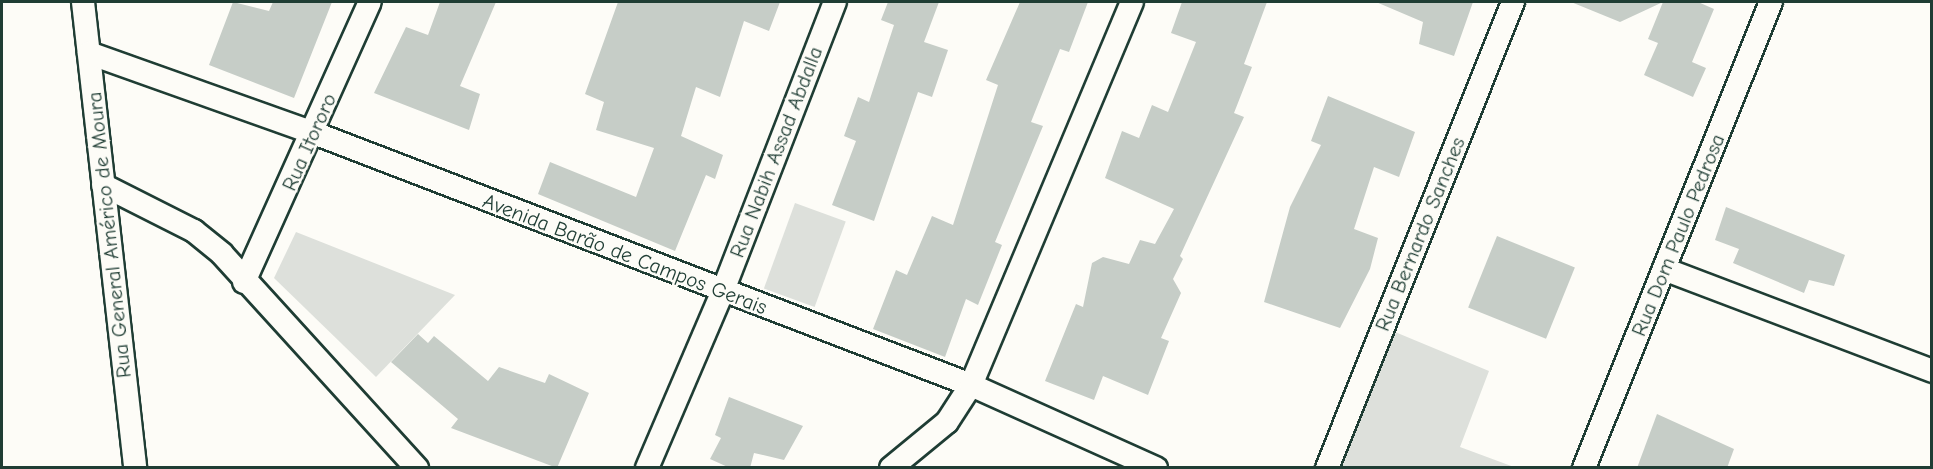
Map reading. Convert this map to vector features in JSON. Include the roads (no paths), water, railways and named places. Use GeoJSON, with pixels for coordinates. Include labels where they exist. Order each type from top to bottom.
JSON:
{"type":"FeatureCollection","features":[{"type":"Feature","properties":{"kind":"street","name":"Rua General Américo de Moura"},"geometry":{"type":"LineString","coordinates":[[83,2],[135,468]]}},
{"type":"Feature","properties":{"kind":"street","name":"Rua Itororo"},"geometry":{"type":"LineString","coordinates":[[244,282],[314,133],[370,2]]}},
{"type":"Feature","properties":{"kind":"street","name":"Rua Nabih Assad Abdalla"},"geometry":{"type":"LineString","coordinates":[[647,468],[722,293],[835,2]]}},
{"type":"Feature","properties":{"kind":"street"},"geometry":{"type":"LineString","coordinates":[[891,468],[947,422],[971,385],[1132,2]]}},
{"type":"Feature","properties":{"kind":"street","name":"Rua Bernardo Sanches"},"geometry":{"type":"LineString","coordinates":[[1327,468],[1513,2]]}},
{"type":"Feature","properties":{"kind":"street","name":"Rua Dom Paulo Pedrosa"},"geometry":{"type":"LineString","coordinates":[[1584,468],[1771,2]]}},
{"type":"Feature","properties":{"kind":"street","name":"Avenida Barão de Campos Gerais"},"geometry":{"type":"LineString","coordinates":[[89,53],[314,133],[722,293],[971,385],[1118,460],[1156,468]]}},
{"type":"Feature","properties":{"kind":"street"},"geometry":{"type":"LineString","coordinates":[[103,185],[194,231],[417,468]]}},
{"type":"Feature","properties":{"kind":"street"},"geometry":{"type":"LineString","coordinates":[[1664,269],[1932,371]]}}]}
